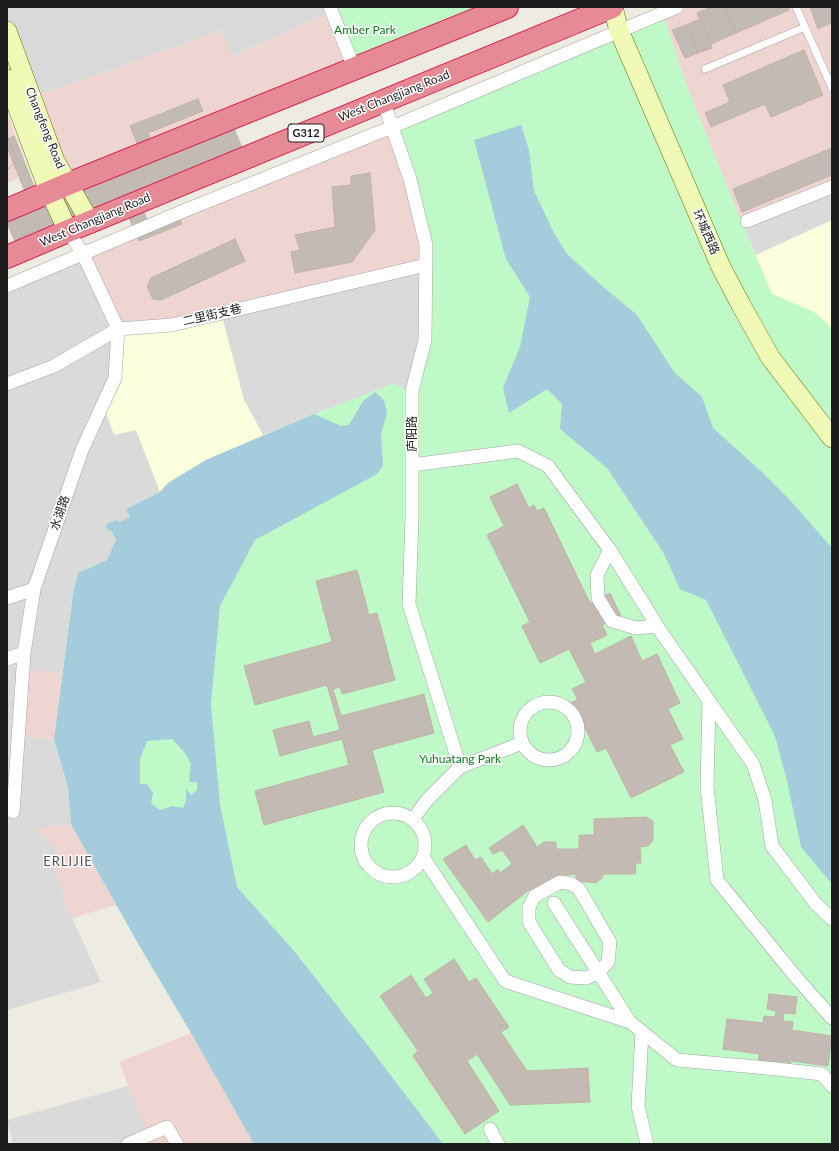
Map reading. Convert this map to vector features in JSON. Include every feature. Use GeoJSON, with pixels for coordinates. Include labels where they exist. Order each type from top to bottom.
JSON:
{"type":"FeatureCollection","features":[{"type":"Feature","properties":{"kind":"highway"},"geometry":{"type":"LineString","coordinates":[[7,210],[57,185],[352,64],[507,7]]}},
{"type":"Feature","properties":{"kind":"highway","name":"West Changjiang Road"},"geometry":{"type":"LineString","coordinates":[[7,257],[610,8]]}},
{"type":"Feature","properties":{"kind":"street"},"geometry":{"type":"LineString","coordinates":[[330,7],[352,64],[482,7]]}},
{"type":"Feature","properties":{"kind":"street"},"geometry":{"type":"LineString","coordinates":[[7,286],[181,212],[392,127],[677,7]]}},
{"type":"Feature","properties":{"kind":"street","name":"环城西路"},"geometry":{"type":"LineString","coordinates":[[610,8],[721,267],[770,357],[832,438]]}},
{"type":"Feature","properties":{"kind":"street","name":"Changfeng Road"},"geometry":{"type":"LineString","coordinates":[[7,31],[55,161],[57,185],[68,231]]}},
{"type":"Feature","properties":{"kind":"street","name":"Changfeng Road"},"geometry":{"type":"LineString","coordinates":[[7,79],[57,185],[90,222]]}},
{"type":"Feature","properties":{"kind":"street","name":"庐阳路"},"geometry":{"type":"LineString","coordinates":[[383,101],[410,179],[426,245],[425,340],[412,391],[409,604],[460,767]]}},
{"type":"Feature","properties":{"kind":"street"},"geometry":{"type":"LineString","coordinates":[[7,202],[57,185]]}},
{"type":"Feature","properties":{"kind":"street"},"geometry":{"type":"LineString","coordinates":[[747,221],[832,187]]}},
{"type":"Feature","properties":{"kind":"street","name":"水湖路"},"geometry":{"type":"LineString","coordinates":[[13,812],[24,653],[34,589],[82,450],[115,378],[118,329],[83,254],[68,231]]}},
{"type":"Feature","properties":{"kind":"street","name":"二里街支巷"},"geometry":{"type":"LineString","coordinates":[[7,384],[54,366],[118,329],[172,325],[426,265]]}},
{"type":"Feature","properties":{"kind":"street"},"geometry":{"type":"LineString","coordinates":[[412,465],[518,451],[548,466],[610,550],[657,626],[753,764],[764,800],[772,846],[816,904],[832,919]]}},
{"type":"Feature","properties":{"kind":"street"},"geometry":{"type":"LineString","coordinates":[[610,550],[597,575],[598,598],[612,621],[636,628],[657,626]]}},
{"type":"Feature","properties":{"kind":"street"},"geometry":{"type":"LineString","coordinates":[[7,598],[34,589]]}},
{"type":"Feature","properties":{"kind":"street"},"geometry":{"type":"LineString","coordinates":[[7,659],[24,653]]}},
{"type":"Feature","properties":{"kind":"street"},"geometry":{"type":"LineString","coordinates":[[549,702],[559,704],[567,708],[574,716],[578,734],[570,751],[562,757],[554,760],[544,760],[535,757],[527,751],[522,743],[520,724],[524,715],[531,708],[549,702]]}},
{"type":"Feature","properties":{"kind":"street"},"geometry":{"type":"LineString","coordinates":[[709,702],[707,787],[717,880],[795,976],[832,1018]]}},
{"type":"Feature","properties":{"kind":"street"},"geometry":{"type":"LineString","coordinates":[[413,819],[427,800],[460,767],[522,743]]}},
{"type":"Feature","properties":{"kind":"street"},"geometry":{"type":"LineString","coordinates":[[393,812],[403,814],[413,819],[420,826],[425,836],[426,846],[423,857],[418,866],[410,873],[389,877],[379,874],[370,867],[362,853],[362,838],[366,828],[373,820],[382,814],[393,812]]}},
{"type":"Feature","properties":{"kind":"street"},"geometry":{"type":"LineString","coordinates":[[423,857],[505,981],[630,1022]]}},
{"type":"Feature","properties":{"kind":"street"},"geometry":{"type":"LineString","coordinates":[[560,882],[572,884],[579,889],[610,942],[608,962],[598,973],[586,978],[570,977],[559,970],[530,922],[530,907],[535,896],[560,882]]}},
{"type":"Feature","properties":{"kind":"street"},"geometry":{"type":"LineString","coordinates":[[554,903],[630,1022],[676,1060],[822,1074],[832,1086]]}},
{"type":"Feature","properties":{"kind":"street"},"geometry":{"type":"LineString","coordinates":[[642,1032],[638,1106],[647,1144]]}},
{"type":"Feature","properties":{"kind":"street"},"geometry":{"type":"LineString","coordinates":[[128,1144],[166,1127],[177,1144]]}},
{"type":"Feature","properties":{"kind":"street"},"geometry":{"type":"LineString","coordinates":[[490,1129],[498,1144]]}},
{"type":"Feature","properties":{"kind":"lane"},"geometry":{"type":"LineString","coordinates":[[796,7],[832,88]]}},
{"type":"Feature","properties":{"kind":"lane"},"geometry":{"type":"LineString","coordinates":[[705,69],[805,27]]}},
{"type":"Feature","properties":{"kind":"shaded area"},"geometry":{"type":"Polygon","coordinates":[[[7,7],[330,7],[332,11],[231,57],[221,30],[180,46],[32,97],[7,31],[7,7]]]}},
{"type":"Feature","properties":{"kind":"shaded area"},"geometry":{"type":"Polygon","coordinates":[[[677,7],[832,7],[832,187],[742,223],[684,79],[663,13],[677,7]]]}},
{"type":"Feature","properties":{"kind":"shaded area"},"geometry":{"type":"Polygon","coordinates":[[[332,11],[351,61],[65,178],[32,97],[222,30],[232,57],[332,11]]]}},
{"type":"Feature","properties":{"kind":"shaded area"},"geometry":{"type":"Polygon","coordinates":[[[7,113],[24,158],[17,179],[7,183],[7,113]]]}},
{"type":"Feature","properties":{"kind":"shaded area"},"geometry":{"type":"Polygon","coordinates":[[[392,127],[426,265],[172,325],[118,329],[83,254],[392,127]]]}},
{"type":"Feature","properties":{"kind":"shaded area"},"geometry":{"type":"Polygon","coordinates":[[[832,187],[832,220],[756,255],[742,223],[832,187]]]}},
{"type":"Feature","properties":{"kind":"shaded area"},"geometry":{"type":"Polygon","coordinates":[[[832,220],[832,328],[814,312],[772,294],[756,255],[832,220]]]}},
{"type":"Feature","properties":{"kind":"shaded area"},"geometry":{"type":"Polygon","coordinates":[[[83,254],[118,329],[136,430],[160,492],[127,510],[130,517],[120,522],[112,532],[116,541],[107,560],[78,573],[73,594],[62,673],[23,670],[18,736],[54,739],[68,787],[71,824],[35,829],[54,845],[54,864],[66,905],[101,982],[7,1010],[7,286],[83,254]]]}},
{"type":"Feature","properties":{"kind":"shaded area"},"geometry":{"type":"Polygon","coordinates":[[[426,265],[425,340],[412,391],[393,384],[263,435],[244,400],[221,313],[426,265]]]}},
{"type":"Feature","properties":{"kind":"shaded area"},"geometry":{"type":"Polygon","coordinates":[[[221,313],[244,400],[263,435],[206,460],[168,483],[160,492],[136,430],[114,435],[103,404],[118,329],[221,313]]]}},
{"type":"Feature","properties":{"kind":"shaded area"},"geometry":{"type":"Polygon","coordinates":[[[23,670],[62,673],[54,739],[18,736],[23,670]]]}},
{"type":"Feature","properties":{"kind":"shaded area"},"geometry":{"type":"Polygon","coordinates":[[[71,824],[116,905],[72,918],[66,905],[54,864],[54,845],[35,829],[71,824]]]}},
{"type":"Feature","properties":{"kind":"shaded area"},"geometry":{"type":"Polygon","coordinates":[[[191,1033],[254,1144],[112,1144],[145,1130],[119,1062],[191,1033]]]}},
{"type":"Feature","properties":{"kind":"shaded area"},"geometry":{"type":"Polygon","coordinates":[[[128,1086],[146,1130],[112,1144],[13,1144],[7,1120],[128,1086]]]}},
{"type":"Feature","properties":{"kind":"green space","name":"Amber Park"},"geometry":{"type":"Polygon","coordinates":[[[330,7],[482,7],[351,61],[330,7]]]}},
{"type":"Feature","properties":{"kind":"green space","name":"Yuhuatang Park"},"geometry":{"type":"Polygon","coordinates":[[[663,13],[684,79],[772,294],[814,312],[832,328],[832,1144],[254,1144],[71,824],[68,787],[54,739],[73,593],[78,573],[107,560],[116,541],[112,532],[106,528],[106,524],[117,520],[120,522],[130,517],[126,509],[160,492],[168,483],[206,460],[314,414],[393,384],[412,391],[425,340],[426,245],[392,127],[663,13]]]}},
{"type":"Feature","properties":{"kind":"water"},"geometry":{"type":"Polygon","coordinates":[[[521,125],[529,150],[534,191],[554,233],[567,254],[637,315],[674,372],[702,397],[713,428],[762,472],[790,500],[832,548],[832,884],[801,847],[787,781],[775,736],[706,600],[680,589],[663,552],[607,468],[560,429],[562,404],[547,389],[509,413],[503,388],[520,347],[530,297],[506,259],[474,140],[521,125]]]}},
{"type":"Feature","properties":{"kind":"water"},"geometry":{"type":"Polygon","coordinates":[[[375,392],[384,400],[387,413],[381,434],[383,466],[377,474],[255,540],[220,606],[211,704],[220,805],[237,887],[295,952],[443,1144],[254,1144],[71,824],[68,787],[54,739],[73,594],[78,573],[107,560],[116,540],[112,532],[106,528],[106,524],[117,520],[120,522],[130,517],[126,509],[160,492],[168,483],[206,460],[314,414],[341,426],[349,425],[363,401],[375,392]],[[172,739],[147,741],[140,759],[140,784],[147,784],[153,793],[151,804],[160,810],[172,806],[183,808],[186,801],[186,789],[191,795],[197,790],[197,782],[189,782],[191,764],[186,754],[172,739]]]}},
{"type":"Feature","properties":{"kind":"building"},"geometry":{"type":"Polygon","coordinates":[[[711,7],[725,7],[736,33],[711,44],[697,13],[711,7]]]}},
{"type":"Feature","properties":{"kind":"building"},"geometry":{"type":"Polygon","coordinates":[[[725,7],[788,7],[789,10],[736,33],[725,7]]]}},
{"type":"Feature","properties":{"kind":"building"},"geometry":{"type":"Polygon","coordinates":[[[810,7],[832,7],[832,18],[830,19],[831,23],[818,29],[810,7]]]}},
{"type":"Feature","properties":{"kind":"building"},"geometry":{"type":"Polygon","coordinates":[[[700,19],[712,48],[698,53],[686,25],[700,19]]]}},
{"type":"Feature","properties":{"kind":"building"},"geometry":{"type":"Polygon","coordinates":[[[686,25],[698,53],[685,58],[672,30],[686,25]]]}},
{"type":"Feature","properties":{"kind":"building"},"geometry":{"type":"Polygon","coordinates":[[[804,50],[823,95],[771,117],[765,104],[711,127],[705,113],[730,102],[723,85],[804,50]]]}},
{"type":"Feature","properties":{"kind":"building"},"geometry":{"type":"Polygon","coordinates":[[[198,99],[203,111],[148,133],[153,147],[229,116],[249,165],[142,208],[148,222],[177,210],[182,224],[139,241],[127,213],[21,256],[7,223],[7,207],[28,199],[7,147],[7,139],[14,136],[37,194],[141,152],[130,126],[198,99]]]}},
{"type":"Feature","properties":{"kind":"building"},"geometry":{"type":"Polygon","coordinates":[[[7,135],[17,160],[7,170],[7,135]]]}},
{"type":"Feature","properties":{"kind":"building"},"geometry":{"type":"Polygon","coordinates":[[[7,135],[17,160],[7,170],[7,135]]]}},
{"type":"Feature","properties":{"kind":"building"},"geometry":{"type":"Polygon","coordinates":[[[832,148],[832,175],[742,212],[733,189],[832,148]]]}},
{"type":"Feature","properties":{"kind":"building"},"geometry":{"type":"Polygon","coordinates":[[[370,173],[375,230],[352,262],[295,273],[291,252],[300,250],[295,235],[335,227],[332,187],[351,185],[351,176],[370,173]]]}},
{"type":"Feature","properties":{"kind":"building"},"geometry":{"type":"Polygon","coordinates":[[[235,239],[245,261],[161,300],[153,299],[147,287],[151,278],[235,239]]]}},
{"type":"Feature","properties":{"kind":"building"},"geometry":{"type":"Polygon","coordinates":[[[517,484],[529,508],[534,505],[537,511],[544,508],[590,603],[610,593],[621,616],[602,625],[607,635],[590,643],[595,654],[631,636],[642,661],[657,654],[680,703],[668,709],[683,739],[670,745],[684,772],[631,798],[606,748],[597,752],[572,702],[578,700],[572,689],[586,682],[569,649],[540,663],[522,626],[530,622],[487,535],[504,526],[490,497],[517,484]]]}},
{"type":"Feature","properties":{"kind":"building"},"geometry":{"type":"Polygon","coordinates":[[[357,570],[369,615],[377,613],[395,680],[342,694],[340,687],[333,689],[341,716],[424,694],[434,733],[372,750],[384,792],[264,825],[255,791],[349,765],[342,739],[280,756],[273,730],[309,721],[313,737],[340,730],[327,685],[255,705],[244,666],[332,642],[316,581],[357,570]]]}},
{"type":"Feature","properties":{"kind":"building"},"geometry":{"type":"Polygon","coordinates":[[[646,817],[653,821],[653,840],[648,846],[640,847],[641,863],[636,863],[635,874],[603,874],[602,878],[596,883],[578,881],[575,874],[557,876],[560,882],[535,896],[529,890],[488,922],[443,859],[466,845],[475,860],[481,857],[492,874],[498,869],[500,873],[512,864],[502,850],[493,854],[489,848],[523,825],[537,847],[544,842],[556,842],[556,849],[579,849],[579,835],[594,835],[594,819],[646,817]]]}},
{"type":"Feature","properties":{"kind":"building"},"geometry":{"type":"Polygon","coordinates":[[[454,959],[469,982],[476,978],[509,1027],[501,1032],[527,1071],[588,1068],[590,1102],[510,1105],[477,1054],[467,1061],[499,1111],[465,1134],[413,1056],[418,1051],[380,996],[411,975],[426,998],[433,993],[424,979],[454,959]]]}},
{"type":"Feature","properties":{"kind":"building"},"geometry":{"type":"Polygon","coordinates":[[[769,994],[797,997],[795,1014],[784,1013],[783,1021],[793,1022],[792,1030],[832,1036],[828,1066],[791,1061],[789,1071],[757,1067],[759,1054],[723,1049],[727,1019],[763,1023],[764,1016],[775,1017],[776,1011],[767,1009],[769,994]]]}},
{"type":"Feature","properties":{"kind":"district","name":"ERLIJIE"},"geometry":{"type":"Point","coordinates":[68,862]}}]}
